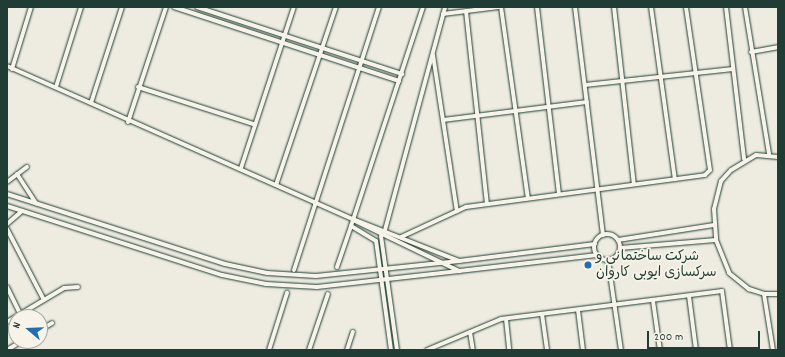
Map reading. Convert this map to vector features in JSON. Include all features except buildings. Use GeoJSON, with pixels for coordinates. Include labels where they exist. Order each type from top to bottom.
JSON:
{"type":"FeatureCollection","features":[{"type":"Feature","properties":{"kind":"street"},"geometry":{"type":"LineString","coordinates":[[12,69],[32,7]]}},
{"type":"Feature","properties":{"kind":"street"},"geometry":{"type":"LineString","coordinates":[[56,87],[82,7]]}},
{"type":"Feature","properties":{"kind":"street"},"geometry":{"type":"LineString","coordinates":[[91,103],[122,7]]}},
{"type":"Feature","properties":{"kind":"street"},"geometry":{"type":"LineString","coordinates":[[128,122],[138,87],[166,7]]}},
{"type":"Feature","properties":{"kind":"street"},"geometry":{"type":"LineString","coordinates":[[174,7],[282,43],[321,54],[399,81]]}},
{"type":"Feature","properties":{"kind":"street"},"geometry":{"type":"LineString","coordinates":[[197,7],[402,74]]}},
{"type":"Feature","properties":{"kind":"street"},"geometry":{"type":"LineString","coordinates":[[241,168],[253,124],[294,7]]}},
{"type":"Feature","properties":{"kind":"street"},"geometry":{"type":"LineString","coordinates":[[276,184],[336,7]]}},
{"type":"Feature","properties":{"kind":"street"},"geometry":{"type":"LineString","coordinates":[[294,270],[314,203],[379,7]]}},
{"type":"Feature","properties":{"kind":"street"},"geometry":{"type":"LineString","coordinates":[[337,267],[423,7]]}},
{"type":"Feature","properties":{"kind":"street"},"geometry":{"type":"LineString","coordinates":[[385,230],[445,7]]}},
{"type":"Feature","properties":{"kind":"street"},"geometry":{"type":"LineString","coordinates":[[443,14],[500,7],[514,111],[528,198]]}},
{"type":"Feature","properties":{"kind":"street"},"geometry":{"type":"LineString","coordinates":[[537,7],[550,106],[559,194]]}},
{"type":"Feature","properties":{"kind":"street"},"geometry":{"type":"LineString","coordinates":[[7,194],[225,264],[267,273],[316,276],[442,263],[595,244],[603,235],[599,189],[575,7]]}},
{"type":"Feature","properties":{"kind":"street"},"geometry":{"type":"LineString","coordinates":[[614,7],[634,184]]}},
{"type":"Feature","properties":{"kind":"street"},"geometry":{"type":"LineString","coordinates":[[651,7],[658,77],[675,179]]}},
{"type":"Feature","properties":{"kind":"street"},"geometry":{"type":"LineString","coordinates":[[401,237],[457,211],[487,204],[675,179],[710,170],[686,7]]}},
{"type":"Feature","properties":{"kind":"street"},"geometry":{"type":"LineString","coordinates":[[726,7],[744,159]]}},
{"type":"Feature","properties":{"kind":"street"},"geometry":{"type":"LineString","coordinates":[[745,7],[768,154]]}},
{"type":"Feature","properties":{"kind":"street"},"geometry":{"type":"LineString","coordinates":[[466,11],[487,204]]}},
{"type":"Feature","properties":{"kind":"street"},"geometry":{"type":"LineString","coordinates":[[751,52],[778,47]]}},
{"type":"Feature","properties":{"kind":"street"},"geometry":{"type":"LineString","coordinates":[[432,53],[457,211]]}},
{"type":"Feature","properties":{"kind":"street"},"geometry":{"type":"LineString","coordinates":[[7,66],[91,103],[128,122],[241,168],[314,203],[385,230],[459,261]]}},
{"type":"Feature","properties":{"kind":"street"},"geometry":{"type":"LineString","coordinates":[[585,85],[623,82],[695,72],[733,70]]}},
{"type":"Feature","properties":{"kind":"street"},"geometry":{"type":"LineString","coordinates":[[138,87],[253,124]]}},
{"type":"Feature","properties":{"kind":"street"},"geometry":{"type":"LineString","coordinates":[[443,120],[587,102]]}},
{"type":"Feature","properties":{"kind":"street"},"geometry":{"type":"LineString","coordinates":[[778,157],[768,154],[744,159],[721,181],[716,194],[714,225],[716,240],[729,273],[737,282],[764,294],[778,294]]}},
{"type":"Feature","properties":{"kind":"street"},"geometry":{"type":"LineString","coordinates":[[7,182],[27,167]]}},
{"type":"Feature","properties":{"kind":"street"},"geometry":{"type":"LineString","coordinates":[[17,174],[36,203]]}},
{"type":"Feature","properties":{"kind":"street"},"geometry":{"type":"LineString","coordinates":[[7,206],[222,275],[259,283],[317,287],[382,281],[597,255],[608,260]]}},
{"type":"Feature","properties":{"kind":"street"},"geometry":{"type":"LineString","coordinates":[[7,224],[22,211]]}},
{"type":"Feature","properties":{"kind":"street"},"geometry":{"type":"LineString","coordinates":[[353,219],[382,236],[459,271]]}},
{"type":"Feature","properties":{"kind":"street"},"geometry":{"type":"LineString","coordinates":[[603,235],[618,240],[714,225]]}},
{"type":"Feature","properties":{"kind":"street"},"geometry":{"type":"LineString","coordinates":[[351,226],[376,241],[391,350]]}},
{"type":"Feature","properties":{"kind":"street"},"geometry":{"type":"LineString","coordinates":[[7,229],[44,300]]}},
{"type":"Feature","properties":{"kind":"street"},"geometry":{"type":"LineString","coordinates":[[382,236],[397,350]]}},
{"type":"Feature","properties":{"kind":"street"},"geometry":{"type":"LineString","coordinates":[[608,260],[616,256],[620,248],[618,240]]}},
{"type":"Feature","properties":{"kind":"street"},"geometry":{"type":"LineString","coordinates":[[620,248],[716,240]]}},
{"type":"Feature","properties":{"kind":"street"},"geometry":{"type":"LineString","coordinates":[[595,244],[597,255]]}},
{"type":"Feature","properties":{"kind":"street"},"geometry":{"type":"LineString","coordinates":[[608,260],[621,350]]}},
{"type":"Feature","properties":{"kind":"street"},"geometry":{"type":"LineString","coordinates":[[7,287],[18,309]]}},
{"type":"Feature","properties":{"kind":"street"},"geometry":{"type":"LineString","coordinates":[[29,309],[64,288],[78,287]]}},
{"type":"Feature","properties":{"kind":"street"},"geometry":{"type":"LineString","coordinates":[[427,350],[436,348],[470,332],[506,319],[722,291],[730,350]]}},
{"type":"Feature","properties":{"kind":"street"},"geometry":{"type":"LineString","coordinates":[[269,350],[287,293]]}},
{"type":"Feature","properties":{"kind":"street"},"geometry":{"type":"LineString","coordinates":[[309,350],[328,294]]}},
{"type":"Feature","properties":{"kind":"street"},"geometry":{"type":"LineString","coordinates":[[764,294],[773,350]]}},
{"type":"Feature","properties":{"kind":"street"},"geometry":{"type":"LineString","coordinates":[[689,296],[696,350]]}},
{"type":"Feature","properties":{"kind":"street"},"geometry":{"type":"LineString","coordinates":[[653,301],[660,350]]}},
{"type":"Feature","properties":{"kind":"street"},"geometry":{"type":"LineString","coordinates":[[578,310],[583,350]]}},
{"type":"Feature","properties":{"kind":"street"},"geometry":{"type":"LineString","coordinates":[[542,314],[547,350]]}},
{"type":"Feature","properties":{"kind":"street"},"geometry":{"type":"LineString","coordinates":[[506,319],[509,350]]}},
{"type":"Feature","properties":{"kind":"street"},"geometry":{"type":"LineString","coordinates":[[48,326],[52,324]]}},
{"type":"Feature","properties":{"kind":"street"},"geometry":{"type":"LineString","coordinates":[[347,350],[353,332]]}},
{"type":"Feature","properties":{"kind":"street"},"geometry":{"type":"LineString","coordinates":[[470,332],[473,350]]}},
{"type":"Feature","properties":{"kind":"place","name":"شرکت ساختمانی و سرکسازی ایوبی کاروان"},"geometry":{"type":"Point","coordinates":[588,265]}}]}
